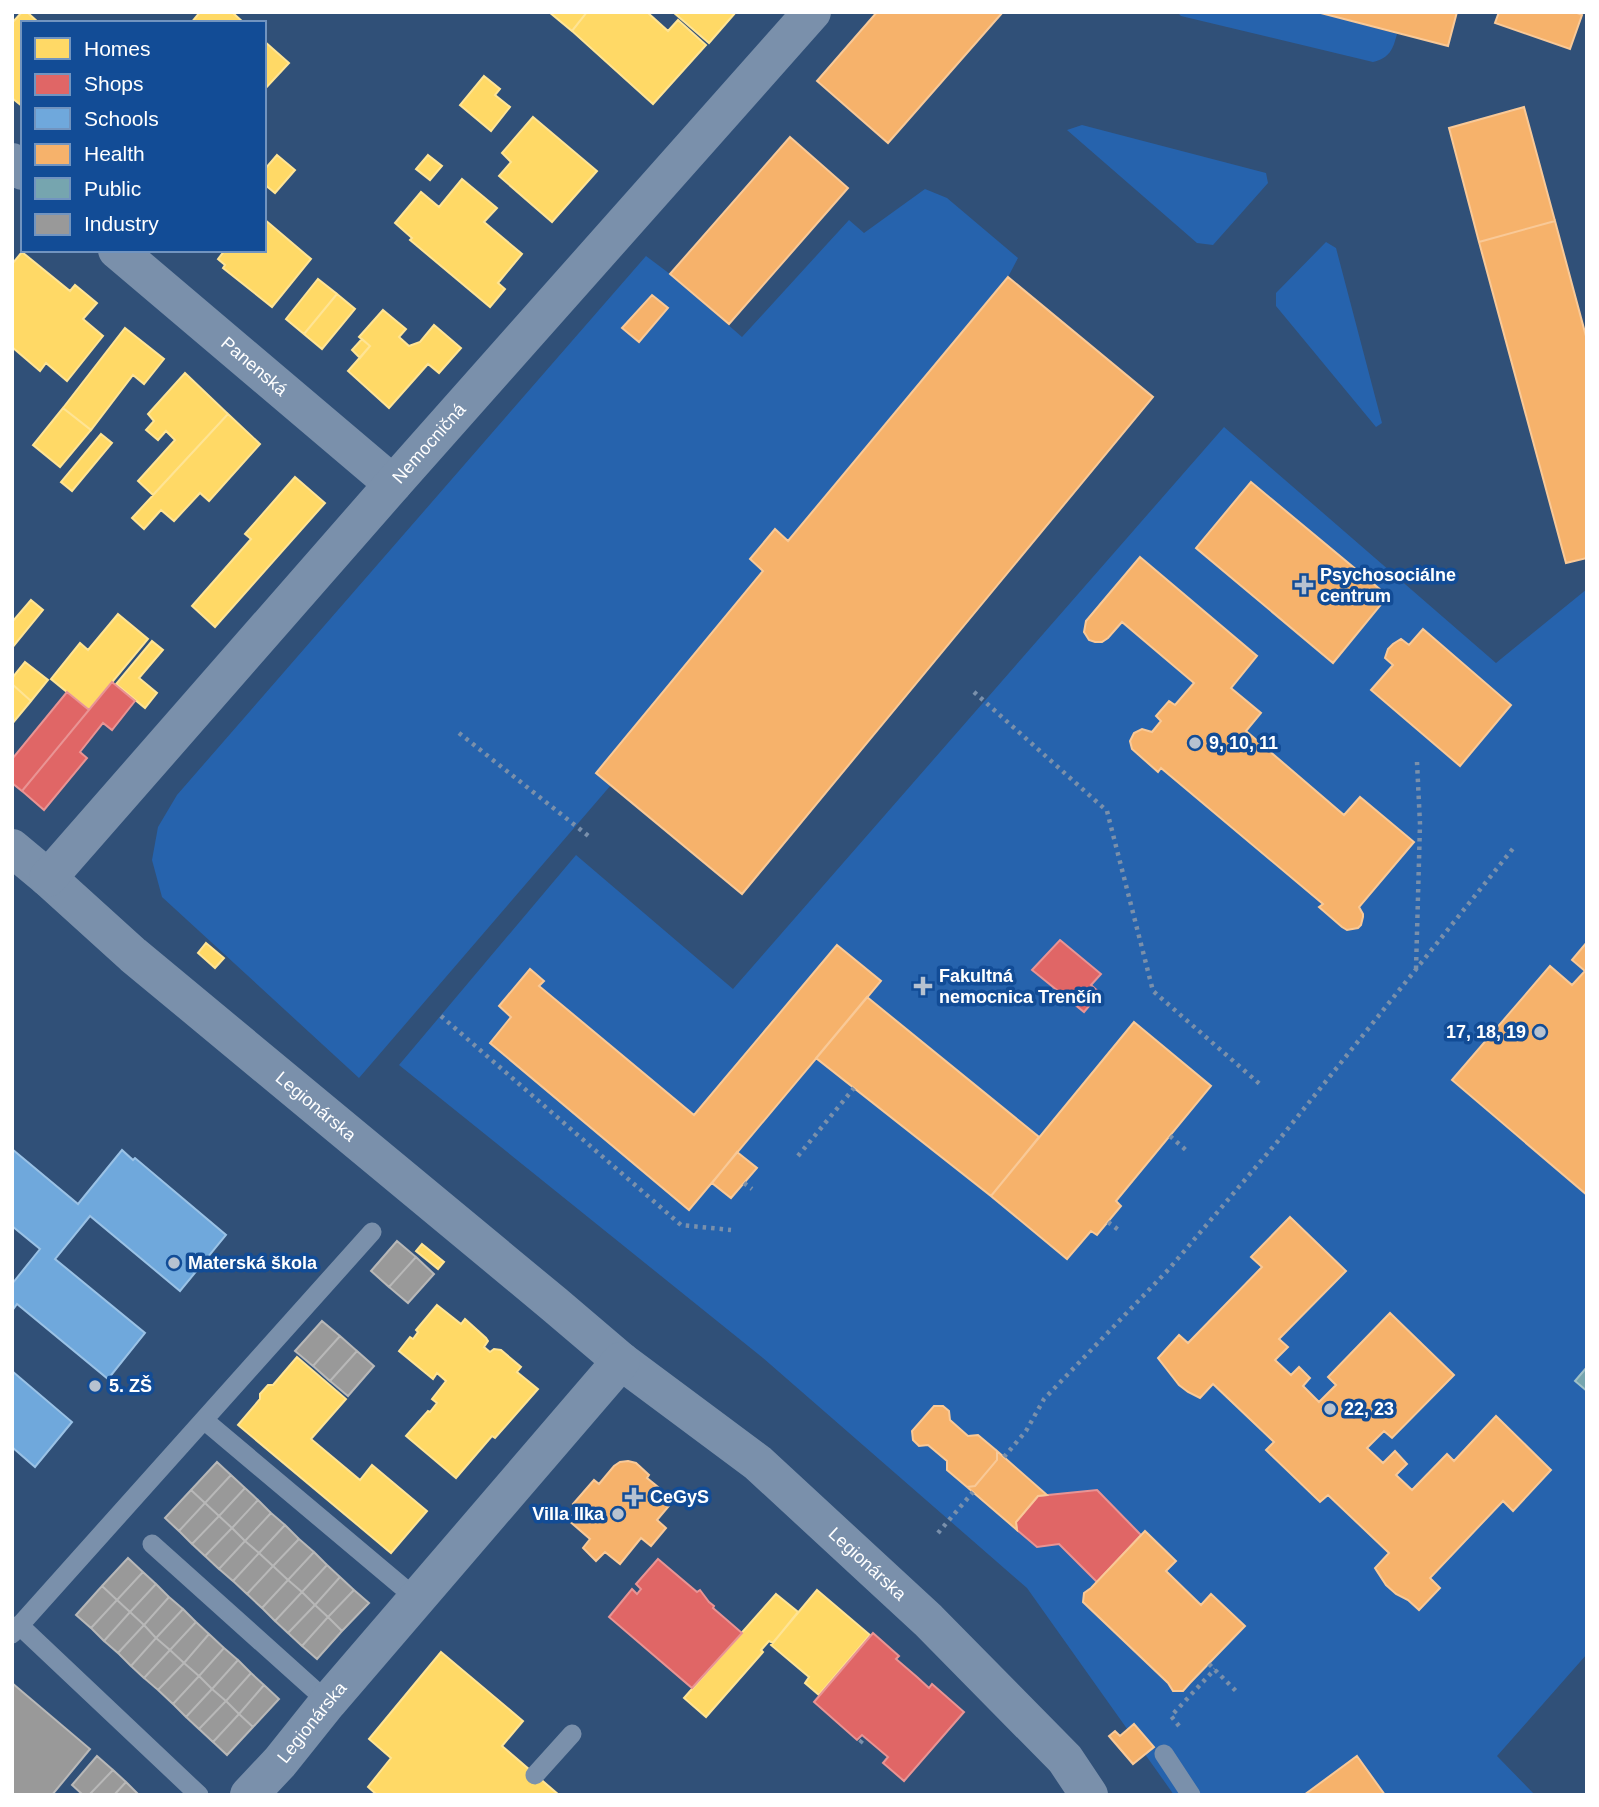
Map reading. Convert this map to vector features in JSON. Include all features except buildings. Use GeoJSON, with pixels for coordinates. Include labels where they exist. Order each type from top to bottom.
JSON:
{"type":"FeatureCollection","features":[{"type":"Feature","properties":{"kind":"street","name":"Nemocničná"},"geometry":{"type":"LineString","coordinates":[[48,878],[812,12]]}},
{"type":"Feature","properties":{"kind":"street","name":"Panenská"},"geometry":{"type":"LineString","coordinates":[[119,252],[393,484]]}},
{"type":"Feature","properties":{"kind":"street","name":"Legionárska"},"geometry":{"type":"LineString","coordinates":[[12,848],[133,955],[621,1361],[758,1463],[928,1620],[1065,1759],[1089,1795]]}},
{"type":"Feature","properties":{"kind":"street","name":"Legionárska"},"geometry":{"type":"LineString","coordinates":[[249,1795],[621,1361]]}},
{"type":"Feature","properties":{"kind":"lane"},"geometry":{"type":"LineString","coordinates":[[199,1795],[16,1630],[372,1232]]}},
{"type":"Feature","properties":{"kind":"lane"},"geometry":{"type":"LineString","coordinates":[[204,1420],[418,1600]]}},
{"type":"Feature","properties":{"kind":"lane"},"geometry":{"type":"LineString","coordinates":[[152,1544],[328,1702]]}},
{"type":"Feature","properties":{"kind":"lane"},"geometry":{"type":"LineString","coordinates":[[535,1774],[572,1734]]}},
{"type":"Feature","properties":{"kind":"lane"},"geometry":{"type":"LineString","coordinates":[[1164,1754],[1191,1795]]}},
{"type":"Feature","properties":{"kind":"path"},"geometry":{"type":"LineString","coordinates":[[974,692],[1107,811],[1153,991],[1262,1086]]}},
{"type":"Feature","properties":{"kind":"path"},"geometry":{"type":"LineString","coordinates":[[458,733],[591,838]]}},
{"type":"Feature","properties":{"kind":"path"},"geometry":{"type":"LineString","coordinates":[[1416,970],[1420,824],[1417,762]]}},
{"type":"Feature","properties":{"kind":"path"},"geometry":{"type":"LineString","coordinates":[[1004,1457],[1026,1431],[1044,1399],[1169,1269],[1286,1132],[1516,846]]}},
{"type":"Feature","properties":{"kind":"path"},"geometry":{"type":"LineString","coordinates":[[441,1016],[681,1225],[731,1230]]}},
{"type":"Feature","properties":{"kind":"path"},"geometry":{"type":"LineString","coordinates":[[798,1156],[854,1088]]}},
{"type":"Feature","properties":{"kind":"path"},"geometry":{"type":"LineString","coordinates":[[1170,1136],[1187,1151]]}},
{"type":"Feature","properties":{"kind":"path"},"geometry":{"type":"LineString","coordinates":[[744,1183],[752,1189]]}},
{"type":"Feature","properties":{"kind":"path"},"geometry":{"type":"LineString","coordinates":[[1108,1222],[1120,1231]]}},
{"type":"Feature","properties":{"kind":"path"},"geometry":{"type":"LineString","coordinates":[[938,1533],[973,1492]]}},
{"type":"Feature","properties":{"kind":"path"},"geometry":{"type":"LineString","coordinates":[[1209,1664],[1236,1691]]}},
{"type":"Feature","properties":{"kind":"path"},"geometry":{"type":"LineString","coordinates":[[1171,1716],[1215,1669]]}},
{"type":"Feature","properties":{"kind":"path"},"geometry":{"type":"LineString","coordinates":[[860,1743],[865,1737]]}},
{"type":"Feature","properties":{"kind":"shaded area"},"geometry":{"type":"Polygon","coordinates":[[[1177,12],[1317,12],[1397,34],[1390,52],[1373,62],[1181,16],[1177,12]]]}},
{"type":"Feature","properties":{"kind":"shaded area"},"geometry":{"type":"Polygon","coordinates":[[[1082,125],[1266,173],[1268,183],[1213,245],[1197,243],[1067,130],[1082,125]]]}},
{"type":"Feature","properties":{"kind":"shaded area"},"geometry":{"type":"Polygon","coordinates":[[[925,189],[947,198],[1018,258],[1008,277],[788,541],[775,529],[750,559],[763,571],[611,785],[359,1078],[162,897],[152,860],[158,827],[177,795],[646,256],[742,337],[849,220],[864,233],[925,189]]]}},
{"type":"Feature","properties":{"kind":"shaded area"},"geometry":{"type":"Polygon","coordinates":[[[1326,242],[1336,248],[1382,423],[1376,427],[1276,306],[1276,293],[1326,242]]]}},
{"type":"Feature","properties":{"kind":"shaded area"},"geometry":{"type":"Polygon","coordinates":[[[1224,427],[1496,663],[1587,589],[1587,1654],[1497,1756],[1535,1795],[1174,1795],[1027,1588],[763,1358],[399,1065],[576,855],[733,989],[1224,427]]]}},
{"type":"Feature","properties":{"kind":"place","name":"Psychosociálne centrum"},"geometry":{"type":"Point","coordinates":[1304,585]}},
{"type":"Feature","properties":{"kind":"place","name":"9, 10, 11"},"geometry":{"type":"Point","coordinates":[1195,743]}},
{"type":"Feature","properties":{"kind":"place","name":"Fakultná nemocnica Trenčín"},"geometry":{"type":"Point","coordinates":[923,986]}},
{"type":"Feature","properties":{"kind":"place","name":"17, 18, 19"},"geometry":{"type":"Point","coordinates":[1540,1032]}},
{"type":"Feature","properties":{"kind":"place","name":"Materská škola"},"geometry":{"type":"Point","coordinates":[174,1263]}},
{"type":"Feature","properties":{"kind":"place","name":"5. ZŠ"},"geometry":{"type":"Point","coordinates":[95,1386]}},
{"type":"Feature","properties":{"kind":"place","name":"22, 23"},"geometry":{"type":"Point","coordinates":[1330,1409]}},
{"type":"Feature","properties":{"kind":"place","name":"CeGyS"},"geometry":{"type":"Point","coordinates":[634,1497]}},
{"type":"Feature","properties":{"kind":"place","name":"Villa Ilka"},"geometry":{"type":"Point","coordinates":[618,1514]}}]}
